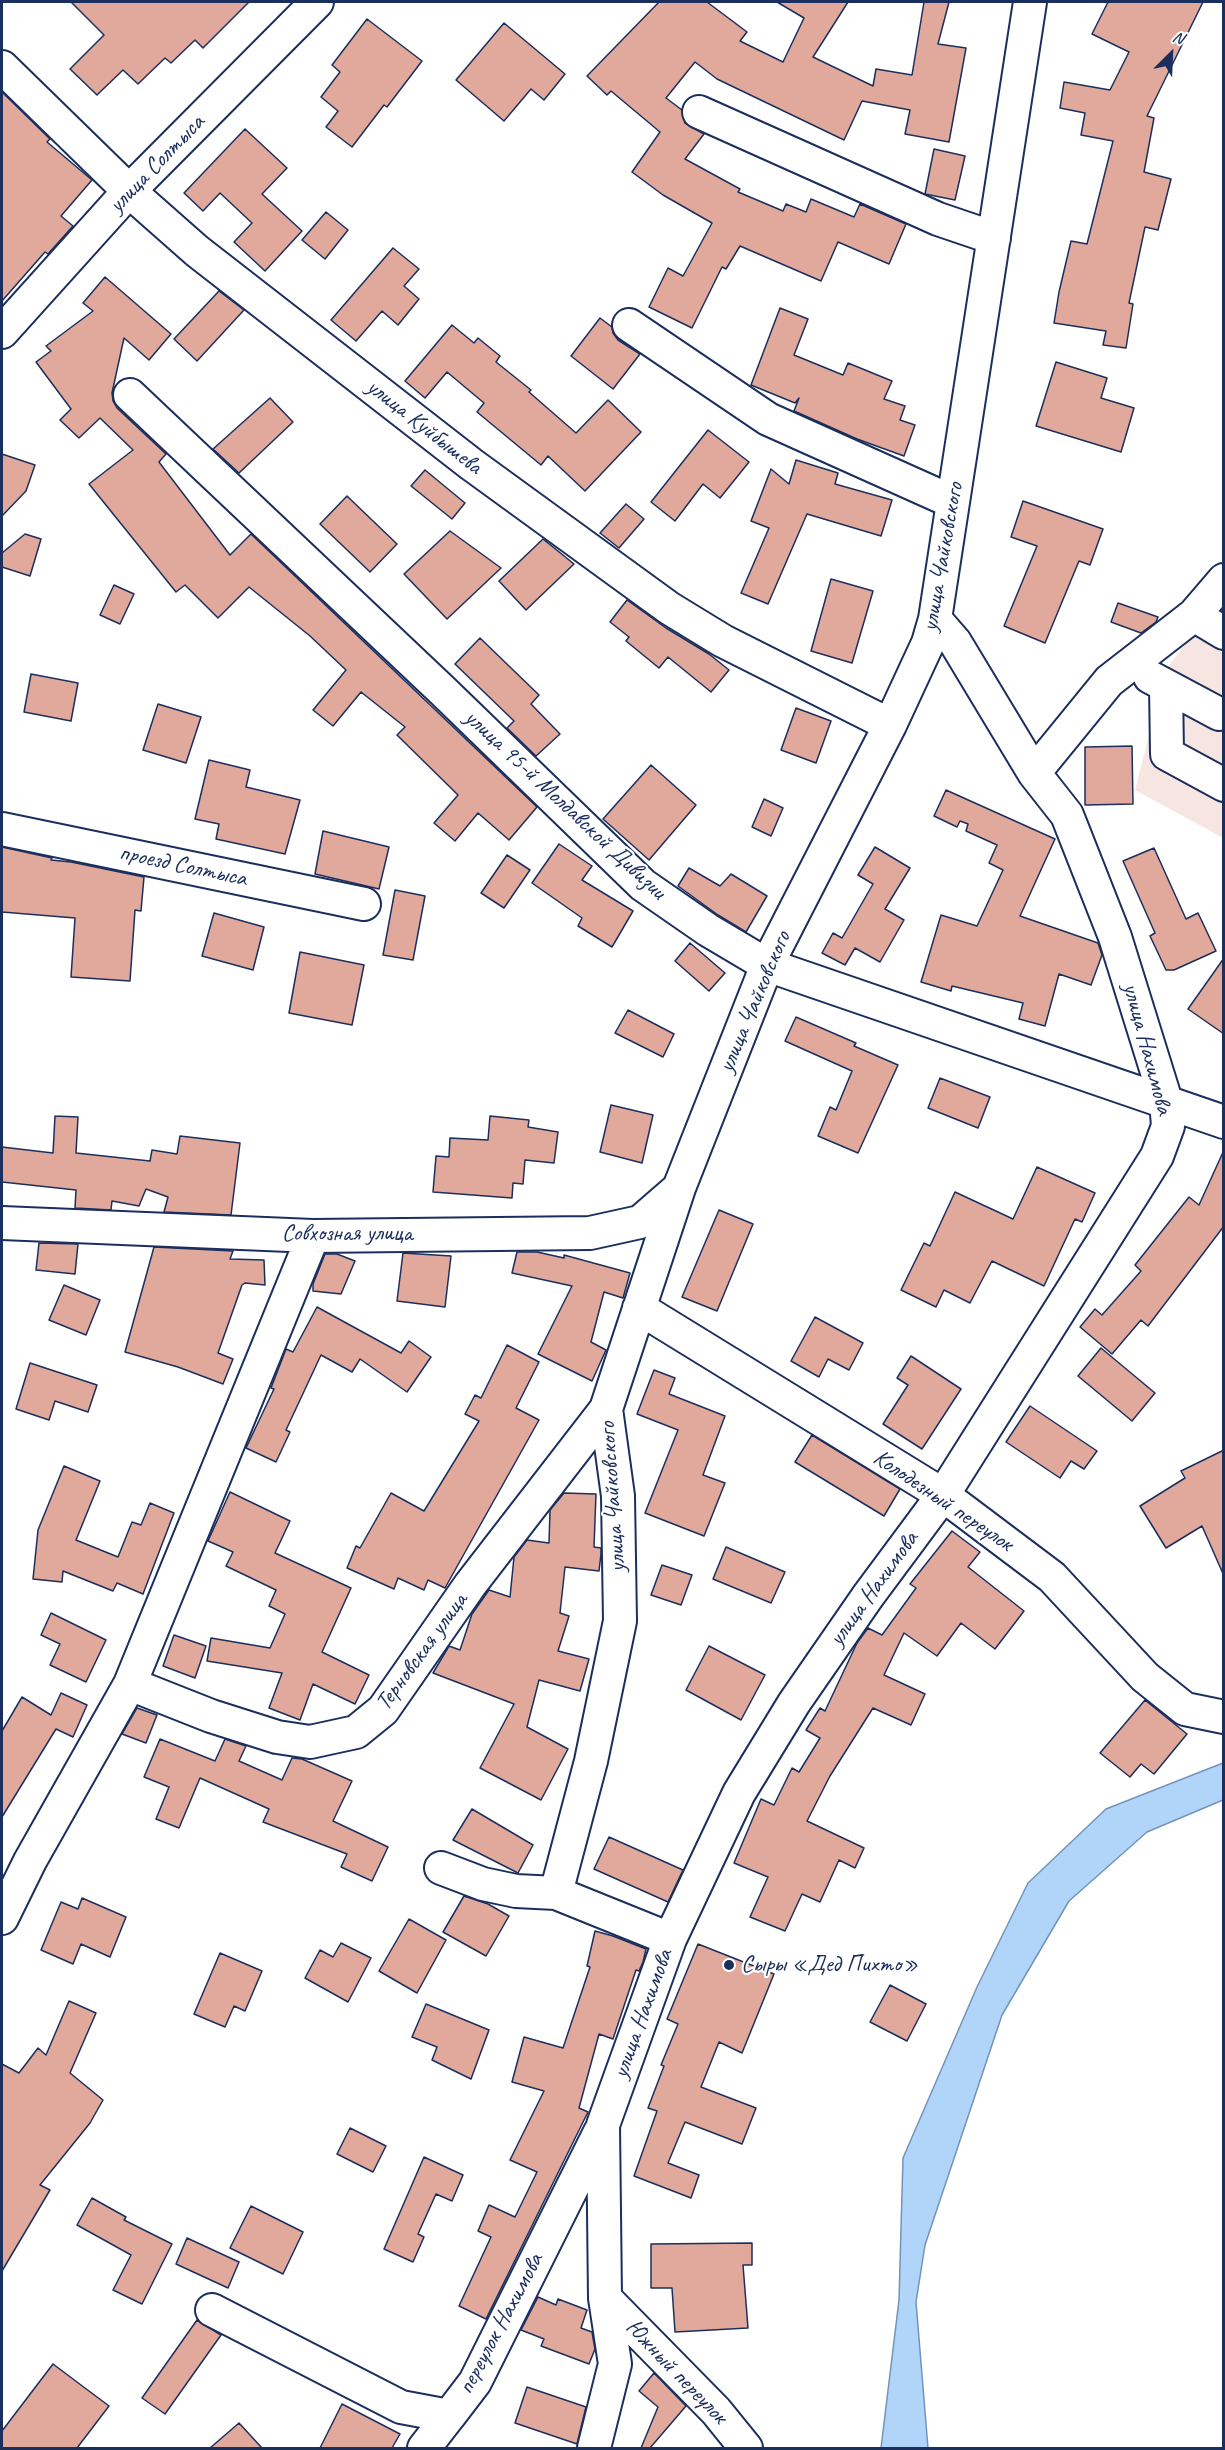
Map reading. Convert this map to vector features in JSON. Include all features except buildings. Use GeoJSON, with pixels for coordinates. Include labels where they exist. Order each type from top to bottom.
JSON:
{"type":"FeatureCollection","features":[{"type":"Feature","properties":{"kind":"street","name":"улица Солтыса"},"geometry":{"type":"LineString","coordinates":[[2,332],[129,191],[317,2]]}},
{"type":"Feature","properties":{"kind":"street","name":"улица Чайковского"},"geometry":{"type":"LineString","coordinates":[[556,1893],[591,1761],[620,1621],[618,1496],[606,1409],[679,1188],[767,965],[890,725],[928,643],[935,619],[1030,2]]}},
{"type":"Feature","properties":{"kind":"street","name":"улица Куйбышева"},"geometry":{"type":"LineString","coordinates":[[2,67],[129,191],[197,251],[471,464],[669,608],[723,641],[890,725]]}},
{"type":"Feature","properties":{"kind":"street"},"geometry":{"type":"LineString","coordinates":[[699,112],[938,219],[994,238]]}},
{"type":"Feature","properties":{"kind":"street"},"geometry":{"type":"LineString","coordinates":[[629,325],[768,419],[953,502]]}},
{"type":"Feature","properties":{"kind":"street","name":"улица 95-й Молдавской Дивизии"},"geometry":{"type":"LineString","coordinates":[[130,395],[444,692],[643,885],[708,930],[767,965],[1224,1122]]}},
{"type":"Feature","properties":{"kind":"street"},"geometry":{"type":"LineString","coordinates":[[1034,773],[1108,681],[1194,615],[1224,580]]}},
{"type":"Feature","properties":{"kind":"street"},"geometry":{"type":"LineString","coordinates":[[1194,615],[1224,633]]}},
{"type":"Feature","properties":{"kind":"street","name":"улица Нахимова"},"geometry":{"type":"LineString","coordinates":[[594,2448],[615,2364],[604,2298],[603,2126],[670,1939],[739,1793],[794,1703],[868,1596],[943,1495],[1157,1156],[1168,1126],[1166,1101],[1115,937],[1067,815],[1034,773],[955,642],[935,619]]}},
{"type":"Feature","properties":{"kind":"street"},"geometry":{"type":"LineString","coordinates":[[1128,666],[1219,714]]}},
{"type":"Feature","properties":{"kind":"street"},"geometry":{"type":"LineString","coordinates":[[1166,686],[1167,754],[1224,785]]}},
{"type":"Feature","properties":{"kind":"street","name":"проезд Солтыса"},"geometry":{"type":"LineString","coordinates":[[2,829],[364,904]]}},
{"type":"Feature","properties":{"kind":"street","name":"Совхозная улица"},"geometry":{"type":"LineString","coordinates":[[2,1223],[313,1236],[590,1233],[640,1222],[679,1188]]}},
{"type":"Feature","properties":{"kind":"street"},"geometry":{"type":"LineString","coordinates":[[2,1918],[30,1861],[130,1684],[313,1236]]}},
{"type":"Feature","properties":{"kind":"street","name":"Колодезный переулок"},"geometry":{"type":"LineString","coordinates":[[639,1308],[943,1495],[1052,1577],[1145,1677],[1185,1709],[1224,1717]]}},
{"type":"Feature","properties":{"kind":"street","name":"Терновская улица"},"geometry":{"type":"LineString","coordinates":[[130,1684],[210,1716],[277,1737],[310,1742],[356,1732],[383,1710],[470,1585],[606,1409]]}},
{"type":"Feature","properties":{"kind":"street"},"geometry":{"type":"LineString","coordinates":[[441,1868],[483,1884],[516,1891],[556,1893],[670,1939]]}},
{"type":"Feature","properties":{"kind":"street","name":"переулок Нахимова"},"geometry":{"type":"LineString","coordinates":[[212,2310],[401,2407],[449,2416],[475,2382],[603,2126]]}},
{"type":"Feature","properties":{"kind":"street","name":"Южный переулок"},"geometry":{"type":"LineString","coordinates":[[604,2298],[716,2411],[746,2448]]}},
{"type":"Feature","properties":{"kind":"street"},"geometry":{"type":"LineString","coordinates":[[424,2448],[449,2416]]}},
{"type":"Feature","properties":{"kind":"shaded area"},"geometry":{"type":"Polygon","coordinates":[[[1223,597],[1223,838],[1135,790],[1166,669],[1223,597]]]}},
{"type":"Feature","properties":{"kind":"water"},"geometry":{"type":"Polygon","coordinates":[[[1223,1763],[1223,1800],[1147,1832],[1069,1901],[1002,2015],[925,2245],[916,2302],[928,2448],[881,2448],[899,2300],[903,2158],[977,1987],[1028,1883],[1106,1809],[1223,1763]]]}},
{"type":"Feature","properties":{"kind":"place","name":"Сыры «Дед Пихто»"},"geometry":{"type":"Point","coordinates":[729,1965]}}]}
